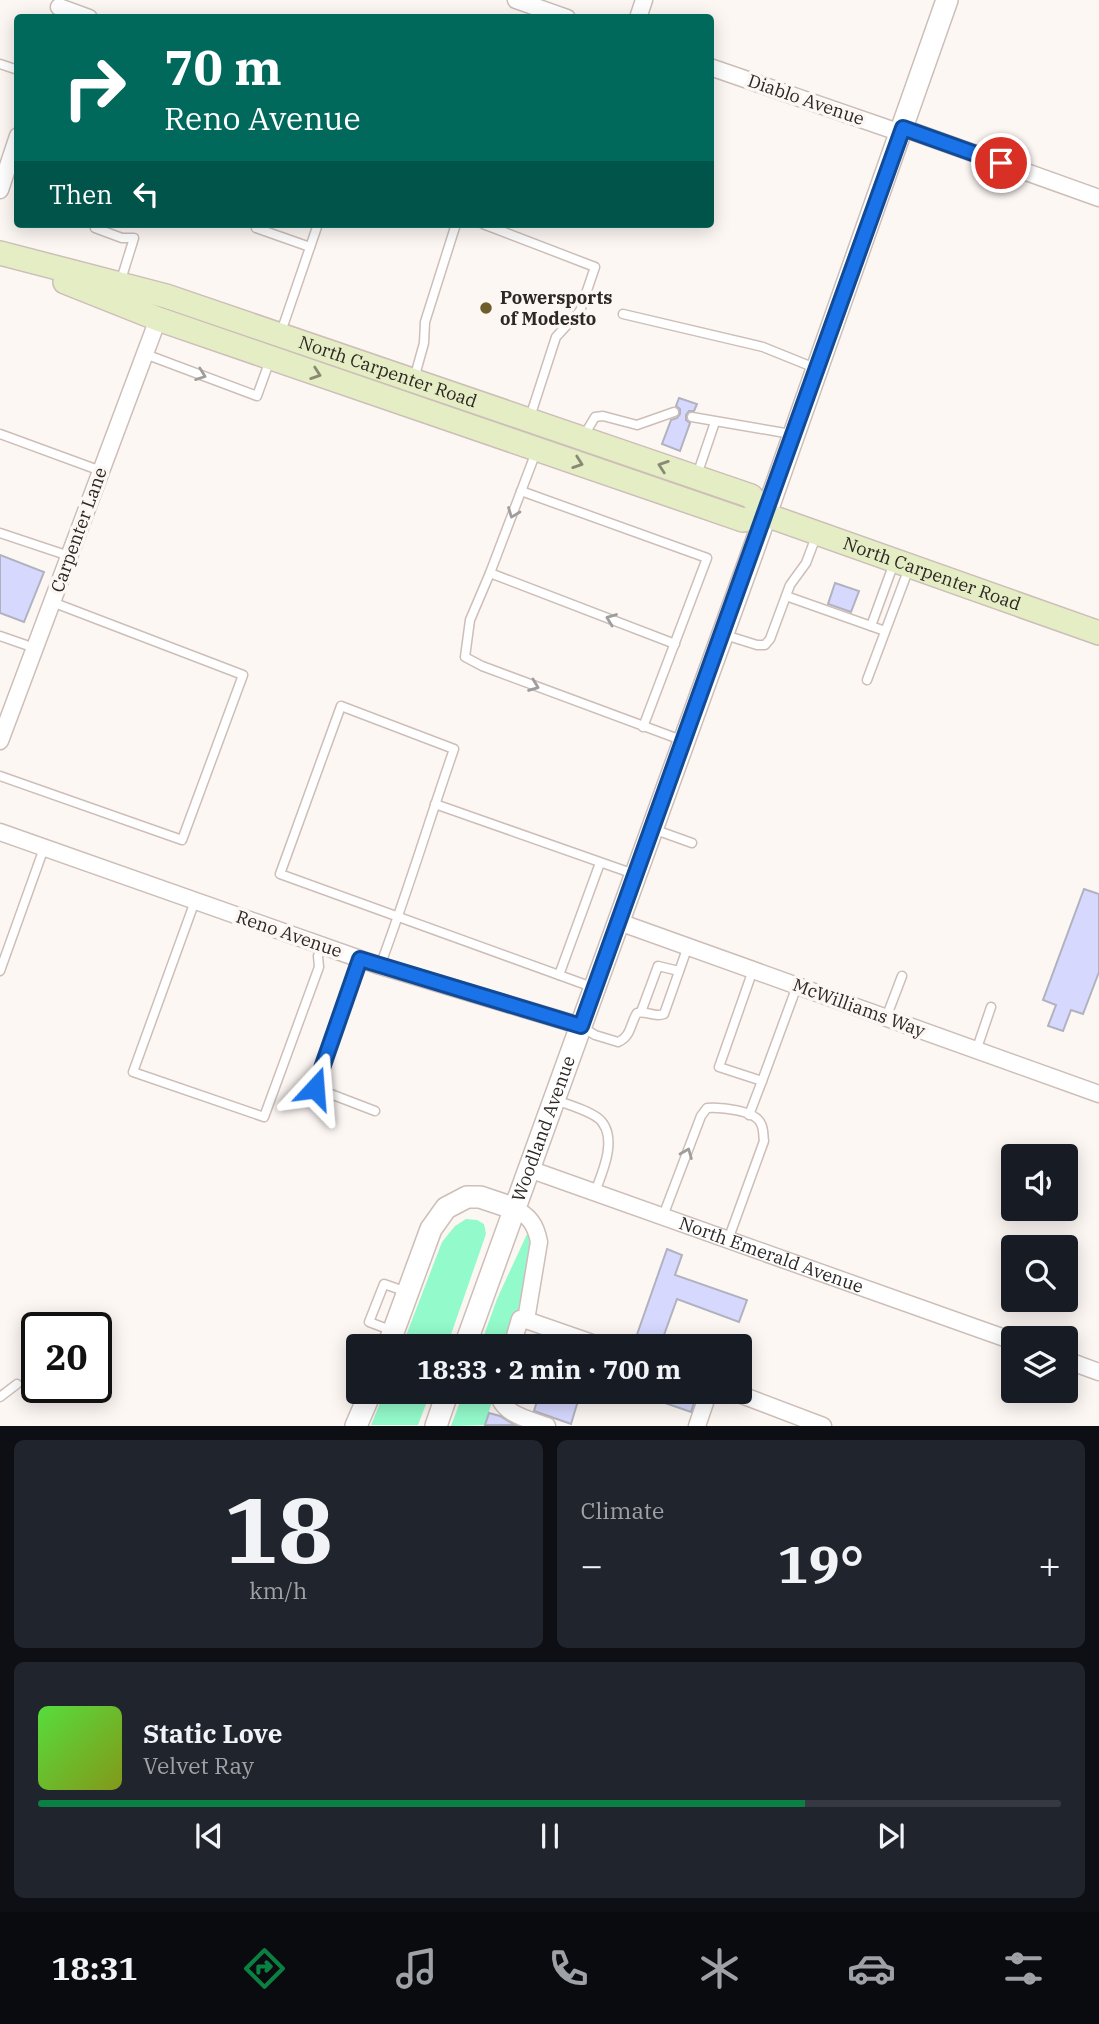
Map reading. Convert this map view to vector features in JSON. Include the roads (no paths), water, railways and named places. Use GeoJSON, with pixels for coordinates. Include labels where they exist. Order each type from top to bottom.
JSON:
{"type":"FeatureCollection","features":[{"type":"Feature","properties":{"kind":"main road","name":"North Carpenter Road"},"geometry":{"type":"LineString","coordinates":[[0,254],[166,296],[583,438],[751,496],[766,514],[1099,633]]}},
{"type":"Feature","properties":{"kind":"main road","name":"North Carpenter Road"},"geometry":{"type":"LineString","coordinates":[[0,254],[158,319],[743,520],[766,514]]}},
{"type":"Feature","properties":{"kind":"main road"},"geometry":{"type":"LineString","coordinates":[[158,319],[165,310],[175,310],[276,346],[313,346]]}},
{"type":"Feature","properties":{"kind":"main road"},"geometry":{"type":"LineString","coordinates":[[386,398],[390,391],[400,390],[473,416],[520,417]]}},
{"type":"Feature","properties":{"kind":"street"},"geometry":{"type":"LineString","coordinates":[[516,0],[556,14]]}},
{"type":"Feature","properties":{"kind":"street","name":"Woodland Avenue"},"geometry":{"type":"LineString","coordinates":[[469,1334],[766,514],[947,0]]}},
{"type":"Feature","properties":{"kind":"street"},"geometry":{"type":"LineString","coordinates":[[59,8],[77,14]]}},
{"type":"Feature","properties":{"kind":"street","name":"Diablo Avenue"},"geometry":{"type":"LineString","coordinates":[[714,68],[1099,198]]}},
{"type":"Feature","properties":{"kind":"street"},"geometry":{"type":"LineString","coordinates":[[0,190],[14,148]]}},
{"type":"Feature","properties":{"kind":"street","name":"Carpenter Lane"},"geometry":{"type":"LineString","coordinates":[[0,741],[158,319]]}},
{"type":"Feature","properties":{"kind":"street","name":"Reno Avenue"},"geometry":{"type":"LineString","coordinates":[[0,832],[380,966],[581,1026]]}},
{"type":"Feature","properties":{"kind":"street","name":"McWilliams Way"},"geometry":{"type":"LineString","coordinates":[[619,922],[1099,1094]]}},
{"type":"Feature","properties":{"kind":"street","name":"North Emerald Avenue"},"geometry":{"type":"LineString","coordinates":[[529,1169],[1001,1337]]}},
{"type":"Feature","properties":{"kind":"street"},"geometry":{"type":"LineString","coordinates":[[392,1334],[431,1229],[446,1208],[467,1198],[480,1197],[513,1208],[530,1219],[537,1230],[540,1242],[526,1320]]}},
{"type":"Feature","properties":{"kind":"street"},"geometry":{"type":"LineString","coordinates":[[516,1334],[520,1319],[566,1334]]}},
{"type":"Feature","properties":{"kind":"street"},"geometry":{"type":"LineString","coordinates":[[1078,1364],[1099,1372]]}},
{"type":"Feature","properties":{"kind":"street"},"geometry":{"type":"LineString","coordinates":[[752,1399],[823,1426]]}},
{"type":"Feature","properties":{"kind":"street"},"geometry":{"type":"LineString","coordinates":[[356,1426],[365,1404]]}},
{"type":"Feature","properties":{"kind":"street"},"geometry":{"type":"LineString","coordinates":[[436,1426],[444,1404]]}},
{"type":"Feature","properties":{"kind":"street"},"geometry":{"type":"LineString","coordinates":[[501,1404],[505,1409],[547,1426]]}},
{"type":"Feature","properties":{"kind":"street"},"geometry":{"type":"LineString","coordinates":[[697,1426],[705,1404]]}},
{"type":"Feature","properties":{"kind":"lane"},"geometry":{"type":"LineString","coordinates":[[256,228],[310,247]]}},
{"type":"Feature","properties":{"kind":"lane"},"geometry":{"type":"LineString","coordinates":[[280,335],[317,228]]}},
{"type":"Feature","properties":{"kind":"lane"},"geometry":{"type":"LineString","coordinates":[[414,380],[424,343],[425,322],[455,228]]}},
{"type":"Feature","properties":{"kind":"lane"},"geometry":{"type":"LineString","coordinates":[[493,228],[595,267],[580,311],[556,337],[520,417]]}},
{"type":"Feature","properties":{"kind":"lane"},"geometry":{"type":"LineString","coordinates":[[95,229],[122,238],[134,238],[120,284]]}},
{"type":"Feature","properties":{"kind":"lane"},"geometry":{"type":"LineString","coordinates":[[623,314],[763,347],[817,369]]}},
{"type":"Feature","properties":{"kind":"lane"},"geometry":{"type":"LineString","coordinates":[[145,354],[257,396],[271,358]]}},
{"type":"Feature","properties":{"kind":"lane"},"geometry":{"type":"LineString","coordinates":[[583,438],[595,417],[603,416],[637,425],[674,412]]}},
{"type":"Feature","properties":{"kind":"lane"},"geometry":{"type":"LineString","coordinates":[[692,417],[794,435]]}},
{"type":"Feature","properties":{"kind":"lane"},"geometry":{"type":"LineString","coordinates":[[696,477],[715,422]]}},
{"type":"Feature","properties":{"kind":"lane"},"geometry":{"type":"LineString","coordinates":[[0,435],[101,471]]}},
{"type":"Feature","properties":{"kind":"lane"},"geometry":{"type":"LineString","coordinates":[[537,449],[470,620],[465,657],[482,666],[684,741]]}},
{"type":"Feature","properties":{"kind":"lane"},"geometry":{"type":"LineString","coordinates":[[521,491],[707,558],[643,727]]}},
{"type":"Feature","properties":{"kind":"lane"},"geometry":{"type":"LineString","coordinates":[[0,533],[69,556]]}},
{"type":"Feature","properties":{"kind":"lane"},"geometry":{"type":"LineString","coordinates":[[723,634],[765,645],[770,639],[794,577],[802,571],[806,563],[817,533]]}},
{"type":"Feature","properties":{"kind":"lane"},"geometry":{"type":"LineString","coordinates":[[871,626],[902,563]]}},
{"type":"Feature","properties":{"kind":"lane"},"geometry":{"type":"LineString","coordinates":[[867,680],[886,631],[902,563]]}},
{"type":"Feature","properties":{"kind":"lane"},"geometry":{"type":"LineString","coordinates":[[490,573],[675,644]]}},
{"type":"Feature","properties":{"kind":"lane"},"geometry":{"type":"LineString","coordinates":[[786,596],[886,631]]}},
{"type":"Feature","properties":{"kind":"lane"},"geometry":{"type":"LineString","coordinates":[[0,776],[182,840],[243,675],[52,602]]}},
{"type":"Feature","properties":{"kind":"lane"},"geometry":{"type":"LineString","coordinates":[[0,636],[26,645]]}},
{"type":"Feature","properties":{"kind":"lane"},"geometry":{"type":"LineString","coordinates":[[380,966],[398,916],[454,749],[341,706],[280,874],[398,916],[595,988]]}},
{"type":"Feature","properties":{"kind":"lane"},"geometry":{"type":"LineString","coordinates":[[435,804],[636,874]]}},
{"type":"Feature","properties":{"kind":"lane"},"geometry":{"type":"LineString","coordinates":[[653,828],[692,842]]}},
{"type":"Feature","properties":{"kind":"lane"},"geometry":{"type":"LineString","coordinates":[[0,971],[44,848]]}},
{"type":"Feature","properties":{"kind":"lane"},"geometry":{"type":"LineString","coordinates":[[559,975],[600,863]]}},
{"type":"Feature","properties":{"kind":"lane"},"geometry":{"type":"LineString","coordinates":[[195,901],[133,1072],[264,1117],[319,967],[318,956],[322,946]]}},
{"type":"Feature","properties":{"kind":"lane"},"geometry":{"type":"LineString","coordinates":[[641,1012],[652,1016],[664,1014],[688,946]]}},
{"type":"Feature","properties":{"kind":"lane"},"geometry":{"type":"LineString","coordinates":[[360,959],[315,1088],[376,1111]]}},
{"type":"Feature","properties":{"kind":"lane"},"geometry":{"type":"LineString","coordinates":[[581,1026],[595,1035],[618,1042],[624,1040],[635,1017],[641,1012],[658,966],[679,971]]}},
{"type":"Feature","properties":{"kind":"lane"},"geometry":{"type":"LineString","coordinates":[[753,970],[719,1067],[762,1081]]}},
{"type":"Feature","properties":{"kind":"lane"},"geometry":{"type":"LineString","coordinates":[[886,1018],[902,976]]}},
{"type":"Feature","properties":{"kind":"lane"},"geometry":{"type":"LineString","coordinates":[[749,1115],[797,986]]}},
{"type":"Feature","properties":{"kind":"lane"},"geometry":{"type":"LineString","coordinates":[[976,1051],[991,1007]]}},
{"type":"Feature","properties":{"kind":"lane"},"geometry":{"type":"LineString","coordinates":[[554,1099],[594,1116],[602,1122],[607,1132],[605,1164],[595,1192]]}},
{"type":"Feature","properties":{"kind":"lane"},"geometry":{"type":"LineString","coordinates":[[663,1216],[701,1116],[707,1108],[719,1107],[749,1115],[757,1118],[762,1125],[764,1142],[728,1240]]}},
{"type":"Feature","properties":{"kind":"lane"},"geometry":{"type":"LineString","coordinates":[[0,1397],[17,1384]]}},
{"type":"Feature","properties":{"kind":"place","name":"Powersports of Modesto"},"geometry":{"type":"Point","coordinates":[486,308]}}]}
